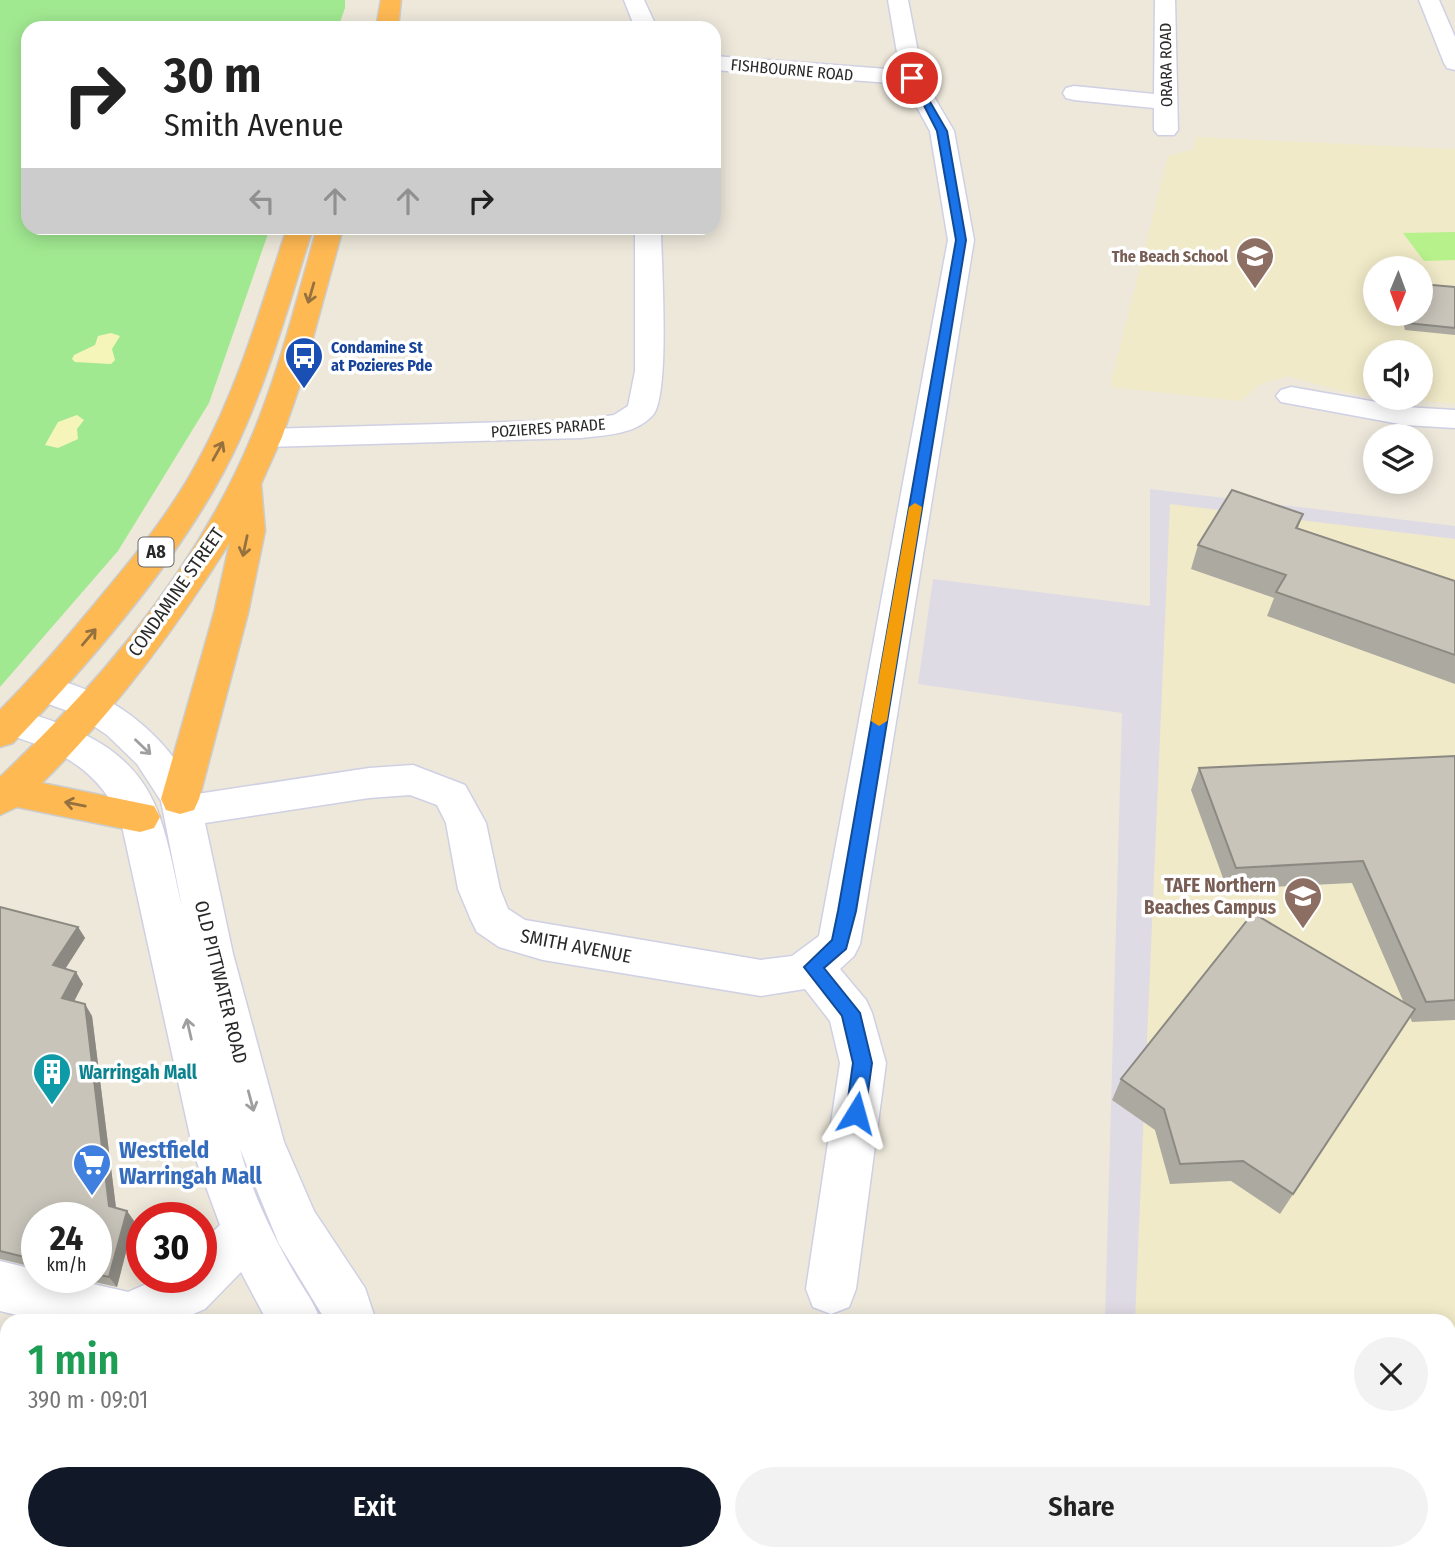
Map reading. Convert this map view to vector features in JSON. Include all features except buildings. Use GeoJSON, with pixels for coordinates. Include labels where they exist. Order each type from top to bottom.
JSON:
{"type":"FeatureCollection","features":[{"type":"Feature","properties":{"kind":"highway"},"geometry":{"type":"LineString","coordinates":[[388,21],[391,0]]}},
{"type":"Feature","properties":{"kind":"highway","name":"CONDAMINE STREET"},"geometry":{"type":"LineString","coordinates":[[6,727],[45,690],[162,546],[222,446],[243,398],[298,235]]}},
{"type":"Feature","properties":{"kind":"highway","name":"CONDAMINE STREET"},"geometry":{"type":"LineString","coordinates":[[5,795],[62,737],[145,638],[198,568],[226,521],[266,438],[289,371],[328,235]]}},
{"type":"Feature","properties":{"kind":"highway"},"geometry":{"type":"LineString","coordinates":[[182,805],[249,531],[247,479]]}},
{"type":"Feature","properties":{"kind":"highway"},"geometry":{"type":"LineString","coordinates":[[5,795],[140,817]]}},
{"type":"Feature","properties":{"kind":"street"},"geometry":{"type":"LineString","coordinates":[[634,0],[643,21]]}},
{"type":"Feature","properties":{"kind":"street","name":"SMITH AVENUE"},"geometry":{"type":"LineString","coordinates":[[182,805],[413,780],[451,795],[466,823],[479,889],[492,920],[514,935],[761,978],[793,976],[813,967],[839,944],[847,911],[961,240],[942,131],[912,78],[898,0]]}},
{"type":"Feature","properties":{"kind":"street","name":"ORARA ROAD"},"geometry":{"type":"LineString","coordinates":[[1164,0],[1166,130]]}},
{"type":"Feature","properties":{"kind":"street"},"geometry":{"type":"LineString","coordinates":[[1429,0],[1455,63]]}},
{"type":"Feature","properties":{"kind":"street","name":"FISHBOURNE ROAD"},"geometry":{"type":"LineString","coordinates":[[721,64],[912,78]]}},
{"type":"Feature","properties":{"kind":"street"},"geometry":{"type":"LineString","coordinates":[[1074,93],[1167,102]]}},
{"type":"Feature","properties":{"kind":"street","name":"POZIERES PARADE"},"geometry":{"type":"LineString","coordinates":[[266,438],[536,432],[622,423],[642,410],[649,371],[648,235]]}},
{"type":"Feature","properties":{"kind":"street"},"geometry":{"type":"LineString","coordinates":[[1291,396],[1405,416],[1455,419]]}},
{"type":"Feature","properties":{"kind":"street","name":"OLD PITTWATER ROAD"},"geometry":{"type":"LineString","coordinates":[[45,690],[89,705],[120,725],[150,754],[182,805],[212,954],[261,1142],[296,1227],[347,1306],[349,1314]]}},
{"type":"Feature","properties":{"kind":"street","name":"OLD PITTWATER ROAD"},"geometry":{"type":"LineString","coordinates":[[6,727],[62,737],[95,754],[131,796],[140,817],[218,1154],[247,1232],[275,1289],[291,1314]]}},
{"type":"Feature","properties":{"kind":"street"},"geometry":{"type":"LineString","coordinates":[[813,967],[850,1013],[863,1063],[831,1289]]}},
{"type":"Feature","properties":{"kind":"street"},"geometry":{"type":"LineString","coordinates":[[138,1314],[187,1291],[247,1232]]}},
{"type":"Feature","properties":{"kind":"street"},"geometry":{"type":"LineString","coordinates":[[28,1301],[105,1314]]}},
{"type":"Feature","properties":{"kind":"shaded area","name":"The Beach School"},"geometry":{"type":"Polygon","coordinates":[[[1196,137],[1455,149],[1455,404],[1433,402],[1433,340],[1363,340],[1363,395],[1287,376],[1261,384],[1240,401],[1110,387],[1168,156],[1194,149],[1196,137]]]}},
{"type":"Feature","properties":{"kind":"shaded area","name":"TAFE Northern Beaches Campus"},"geometry":{"type":"Polygon","coordinates":[[[1150,489],[1455,526],[1455,1314],[1105,1314],[1122,713],[918,684],[933,579],[1150,606],[1150,489]]]}},
{"type":"Feature","properties":{"kind":"shaded area","name":"TAFE Northern Beaches Campus"},"geometry":{"type":"Polygon","coordinates":[[[1170,504],[1455,539],[1455,1314],[1135,1314],[1170,504]]]}},
{"type":"Feature","properties":{"kind":"green space"},"geometry":{"type":"Polygon","coordinates":[[[0,0],[345,0],[340,21],[21,21],[21,235],[268,235],[209,403],[118,551],[0,687],[0,0]]]}},
{"type":"Feature","properties":{"kind":"green space"},"geometry":{"type":"Polygon","coordinates":[[[1455,232],[1455,260],[1433,261],[1433,256],[1420,256],[1403,233],[1455,232]]]}},
{"type":"Feature","properties":{"kind":"sand"},"geometry":{"type":"Polygon","coordinates":[[[111,333],[120,336],[112,349],[115,360],[111,364],[75,362],[72,359],[74,355],[95,345],[98,336],[111,333]]]}},
{"type":"Feature","properties":{"kind":"sand"},"geometry":{"type":"Polygon","coordinates":[[[77,415],[84,420],[77,429],[78,439],[58,448],[45,445],[58,422],[77,415]]]}},
{"type":"Feature","properties":{"kind":"slow traffic"},"geometry":{"type":"LineString","coordinates":[[879,721],[915,507]]}},
{"type":"Feature","properties":{"kind":"place","name":"The Beach School"},"geometry":{"type":"Point","coordinates":[1255,290]}},
{"type":"Feature","properties":{"kind":"place","name":"Condamine St at Pozieres Pde"},"geometry":{"type":"Point","coordinates":[304,390]}},
{"type":"Feature","properties":{"kind":"place","name":"TAFE Northern Beaches Campus"},"geometry":{"type":"Point","coordinates":[1303,930]}},
{"type":"Feature","properties":{"kind":"place","name":"Warringah Mall"},"geometry":{"type":"Point","coordinates":[52,1106]}},
{"type":"Feature","properties":{"kind":"place","name":"Westfield Warringah Mall"},"geometry":{"type":"Point","coordinates":[92,1197]}},
{"type":"Feature","properties":{"kind":"route"},"geometry":{"type":"LineString","coordinates":[[856,1113],[863,1063],[850,1013],[813,967],[839,944],[847,911],[961,240],[950,163],[942,131],[912,78]]}}]}
